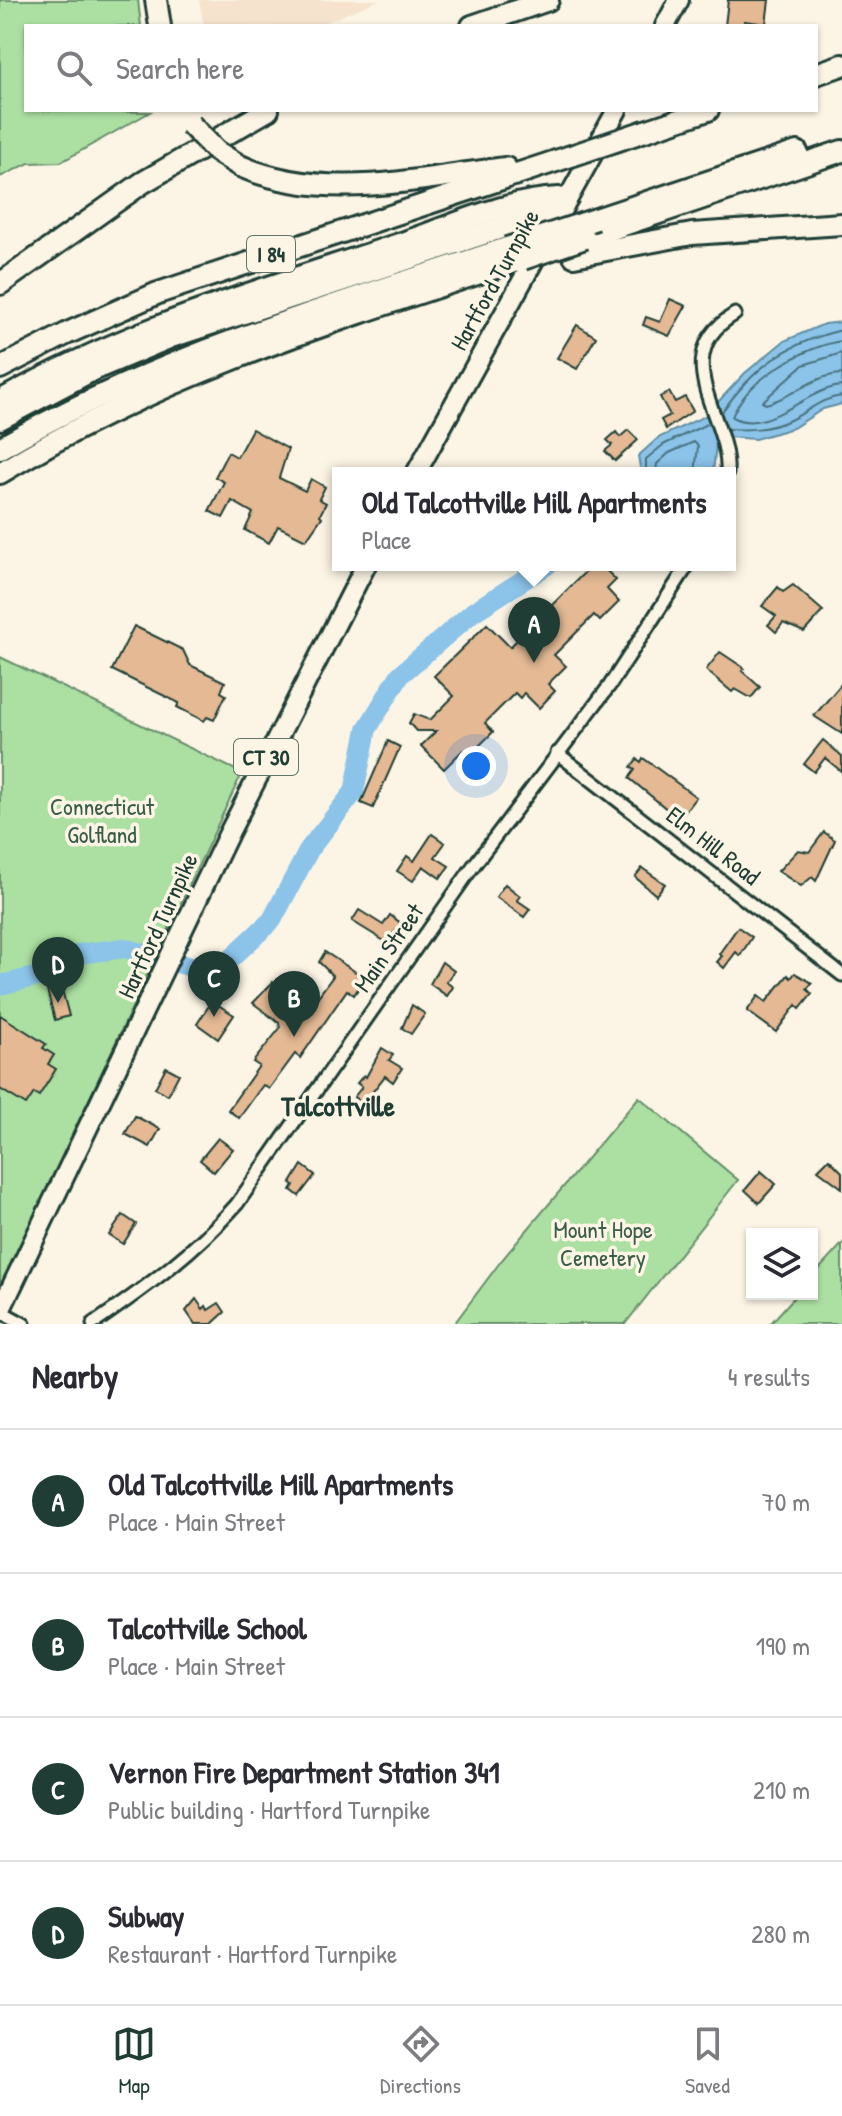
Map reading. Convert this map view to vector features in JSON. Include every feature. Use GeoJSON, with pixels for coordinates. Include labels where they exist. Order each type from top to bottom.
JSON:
{"type":"FeatureCollection","features":[{"type":"Feature","properties":{"kind":"highway"},"geometry":{"type":"LineString","coordinates":[[156,0],[160,24]]}},
{"type":"Feature","properties":{"kind":"highway"},"geometry":{"type":"LineString","coordinates":[[478,24],[548,0]]}},
{"type":"Feature","properties":{"kind":"highway"},"geometry":{"type":"LineString","coordinates":[[818,73],[842,65]]}},
{"type":"Feature","properties":{"kind":"highway"},"geometry":{"type":"LineString","coordinates":[[0,284],[105,207],[192,151],[264,112]]}},
{"type":"Feature","properties":{"kind":"highway","name":"I 84"},"geometry":{"type":"LineString","coordinates":[[0,368],[68,333],[158,293],[702,112]]}},
{"type":"Feature","properties":{"kind":"highway"},"geometry":{"type":"LineString","coordinates":[[186,117],[216,151],[240,166],[299,182],[361,186],[407,183],[553,162]]}},
{"type":"Feature","properties":{"kind":"highway"},"geometry":{"type":"LineString","coordinates":[[0,448],[91,398],[185,357],[515,254],[596,219],[842,137]]}},
{"type":"Feature","properties":{"kind":"highway"},"geometry":{"type":"LineString","coordinates":[[580,247],[842,151]]}},
{"type":"Feature","properties":{"kind":"highway"},"geometry":{"type":"LineString","coordinates":[[0,401],[92,353],[204,306],[506,208],[567,198]]}},
{"type":"Feature","properties":{"kind":"highway"},"geometry":{"type":"LineString","coordinates":[[0,419],[147,346],[532,218],[567,198]]}},
{"type":"Feature","properties":{"kind":"highway"},"geometry":{"type":"LineString","coordinates":[[0,473],[119,407],[218,364],[497,267],[515,254],[677,236],[842,224]]}},
{"type":"Feature","properties":{"kind":"main road"},"geometry":{"type":"LineString","coordinates":[[666,24],[679,0]]}},
{"type":"Feature","properties":{"kind":"main road","name":"Hartford Turnpike"},"geometry":{"type":"LineString","coordinates":[[419,467],[616,112]]}},
{"type":"Feature","properties":{"kind":"main road","name":"Hartford Turnpike"},"geometry":{"type":"LineString","coordinates":[[0,1311],[263,763],[363,571]]}},
{"type":"Feature","properties":{"kind":"street"},"geometry":{"type":"LineString","coordinates":[[726,467],[724,446],[709,409],[704,376],[707,346],[715,326],[735,314]]}},
{"type":"Feature","properties":{"kind":"street","name":"Main Street"},"geometry":{"type":"LineString","coordinates":[[93,1324],[154,1281],[210,1235],[237,1204],[557,753],[610,685],[684,571]]}},
{"type":"Feature","properties":{"kind":"street","name":"Elm Hill Road"},"geometry":{"type":"LineString","coordinates":[[557,753],[842,975]]}},
{"type":"Feature","properties":{"kind":"street"},"geometry":{"type":"LineString","coordinates":[[0,1311],[24,1324]]}},
{"type":"Feature","properties":{"kind":"shaded area"},"geometry":{"type":"Polygon","coordinates":[[[199,0],[379,0],[322,24],[204,24],[199,0]]]}},
{"type":"Feature","properties":{"kind":"green space"},"geometry":{"type":"Polygon","coordinates":[[[0,0],[138,0],[141,24],[24,24],[24,112],[150,112],[61,162],[29,163],[0,177],[0,0]]]}},
{"type":"Feature","properties":{"kind":"green space","name":"Connecticut Golfland"},"geometry":{"type":"Polygon","coordinates":[[[0,657],[242,773],[0,1289],[0,657]]]}},
{"type":"Feature","properties":{"kind":"green space","name":"Mount Hope Cemetery"},"geometry":{"type":"Polygon","coordinates":[[[639,1097],[738,1180],[625,1324],[454,1324],[501,1261],[639,1097]]]}},
{"type":"Feature","properties":{"kind":"green space"},"geometry":{"type":"Polygon","coordinates":[[[842,1244],[842,1324],[770,1324],[792,1300],[818,1300],[818,1270],[842,1244]]]}},
{"type":"Feature","properties":{"kind":"water"},"geometry":{"type":"Polygon","coordinates":[[[842,322],[842,404],[823,409],[793,428],[755,439],[728,437],[716,444],[714,467],[640,467],[638,456],[658,438],[705,416],[745,373],[784,341],[824,324],[842,322]]]}},
{"type":"Feature","properties":{"kind":"building"},"geometry":{"type":"Polygon","coordinates":[[[728,0],[769,0],[766,24],[744,21],[744,24],[725,24],[728,0]]]}},
{"type":"Feature","properties":{"kind":"building"},"geometry":{"type":"Polygon","coordinates":[[[670,299],[686,306],[669,336],[643,325],[646,317],[660,322],[670,299]]]}},
{"type":"Feature","properties":{"kind":"building"},"geometry":{"type":"Polygon","coordinates":[[[577,325],[596,337],[577,369],[557,358],[577,325]]]}},
{"type":"Feature","properties":{"kind":"building"},"geometry":{"type":"Polygon","coordinates":[[[669,392],[675,402],[685,397],[693,411],[666,429],[661,420],[670,415],[660,397],[669,392]]]}},
{"type":"Feature","properties":{"kind":"building"},"geometry":{"type":"Polygon","coordinates":[[[252,429],[288,449],[279,478],[305,491],[311,479],[325,487],[319,499],[326,503],[320,515],[322,517],[306,540],[278,526],[269,543],[245,530],[253,513],[232,501],[223,518],[209,511],[224,482],[215,477],[228,452],[237,457],[252,429]]]}},
{"type":"Feature","properties":{"kind":"building"},"geometry":{"type":"Polygon","coordinates":[[[628,430],[638,440],[615,461],[605,451],[612,445],[607,440],[616,432],[620,437],[628,430]]]}},
{"type":"Feature","properties":{"kind":"building"},"geometry":{"type":"Polygon","coordinates":[[[586,571],[607,571],[616,580],[607,589],[619,602],[600,621],[594,615],[554,655],[566,666],[548,684],[555,691],[539,708],[524,693],[520,698],[515,693],[485,723],[493,732],[469,756],[463,750],[444,769],[421,746],[436,731],[416,731],[409,723],[414,714],[430,720],[454,696],[434,676],[487,624],[510,647],[586,571]]]}},
{"type":"Feature","properties":{"kind":"building"},"geometry":{"type":"Polygon","coordinates":[[[793,585],[823,611],[804,632],[783,623],[776,632],[768,625],[776,616],[762,606],[778,587],[783,592],[793,585]]]}},
{"type":"Feature","properties":{"kind":"building"},"geometry":{"type":"Polygon","coordinates":[[[134,626],[183,650],[190,665],[225,682],[221,692],[226,695],[214,720],[207,717],[204,721],[177,707],[179,703],[112,670],[134,626]]]}},
{"type":"Feature","properties":{"kind":"building"},"geometry":{"type":"Polygon","coordinates":[[[720,652],[744,668],[742,671],[760,687],[751,698],[735,689],[732,692],[706,670],[720,652]]]}},
{"type":"Feature","properties":{"kind":"building"},"geometry":{"type":"Polygon","coordinates":[[[842,683],[842,734],[814,716],[842,683]]]}},
{"type":"Feature","properties":{"kind":"building"},"geometry":{"type":"Polygon","coordinates":[[[823,740],[842,756],[842,772],[825,758],[814,772],[804,764],[823,740]]]}},
{"type":"Feature","properties":{"kind":"building"},"geometry":{"type":"Polygon","coordinates":[[[388,741],[400,747],[373,808],[361,803],[388,741]]]}},
{"type":"Feature","properties":{"kind":"building"},"geometry":{"type":"Polygon","coordinates":[[[643,758],[696,797],[679,819],[629,778],[635,770],[631,767],[637,759],[641,762],[643,758]]]}},
{"type":"Feature","properties":{"kind":"building"},"geometry":{"type":"Polygon","coordinates":[[[824,832],[835,840],[816,881],[812,877],[801,886],[778,871],[798,850],[809,852],[824,832]]]}},
{"type":"Feature","properties":{"kind":"building"},"geometry":{"type":"Polygon","coordinates":[[[432,834],[445,843],[435,857],[449,866],[440,878],[423,866],[413,881],[397,871],[407,856],[414,861],[432,834]]]}},
{"type":"Feature","properties":{"kind":"building"},"geometry":{"type":"Polygon","coordinates":[[[642,868],[665,884],[656,895],[635,877],[642,868]]]}},
{"type":"Feature","properties":{"kind":"building"},"geometry":{"type":"Polygon","coordinates":[[[505,884],[520,896],[517,900],[530,909],[524,917],[496,897],[505,884]]]}},
{"type":"Feature","properties":{"kind":"building"},"geometry":{"type":"Polygon","coordinates":[[[359,910],[383,925],[390,915],[402,924],[386,942],[352,921],[359,910]]]}},
{"type":"Feature","properties":{"kind":"building"},"geometry":{"type":"Polygon","coordinates":[[[738,927],[752,937],[740,956],[736,952],[724,968],[717,962],[722,956],[719,954],[738,927]]]}},
{"type":"Feature","properties":{"kind":"building"},"geometry":{"type":"Polygon","coordinates":[[[325,952],[365,978],[354,995],[347,990],[300,1058],[295,1054],[269,1089],[263,1085],[239,1118],[228,1110],[259,1066],[253,1062],[280,1028],[279,1023],[253,1003],[273,982],[306,1013],[333,976],[319,962],[325,952]]]}},
{"type":"Feature","properties":{"kind":"building"},"geometry":{"type":"Polygon","coordinates":[[[442,962],[454,971],[446,982],[453,987],[447,996],[430,984],[442,962]]]}},
{"type":"Feature","properties":{"kind":"building"},"geometry":{"type":"Polygon","coordinates":[[[795,973],[812,983],[807,989],[812,994],[800,1009],[796,1005],[776,1032],[747,1011],[758,996],[766,1002],[788,975],[791,978],[795,973]]]}},
{"type":"Feature","properties":{"kind":"building"},"geometry":{"type":"Polygon","coordinates":[[[61,986],[69,1016],[55,1020],[47,990],[61,986]]]}},
{"type":"Feature","properties":{"kind":"building"},"geometry":{"type":"Polygon","coordinates":[[[212,1001],[234,1015],[218,1039],[197,1024],[212,1001]]]}},
{"type":"Feature","properties":{"kind":"building"},"geometry":{"type":"Polygon","coordinates":[[[412,1005],[425,1014],[411,1034],[402,1028],[412,1005]]]}},
{"type":"Feature","properties":{"kind":"building"},"geometry":{"type":"Polygon","coordinates":[[[0,1015],[46,1044],[43,1048],[54,1055],[48,1064],[56,1069],[39,1096],[34,1093],[26,1105],[0,1089],[0,1015]]]}},
{"type":"Feature","properties":{"kind":"building"},"geometry":{"type":"Polygon","coordinates":[[[382,1048],[393,1055],[389,1060],[402,1068],[393,1082],[385,1076],[363,1104],[354,1097],[362,1087],[357,1083],[364,1075],[366,1077],[382,1048]]]}},
{"type":"Feature","properties":{"kind":"building"},"geometry":{"type":"Polygon","coordinates":[[[166,1067],[179,1074],[168,1095],[155,1088],[166,1067]]]}},
{"type":"Feature","properties":{"kind":"building"},"geometry":{"type":"Polygon","coordinates":[[[135,1116],[160,1129],[150,1147],[125,1134],[135,1116]]]}},
{"type":"Feature","properties":{"kind":"building"},"geometry":{"type":"Polygon","coordinates":[[[218,1138],[233,1149],[214,1172],[200,1160],[218,1138]]]}},
{"type":"Feature","properties":{"kind":"building"},"geometry":{"type":"Polygon","coordinates":[[[829,1159],[842,1172],[842,1188],[818,1170],[829,1159]]]}},
{"type":"Feature","properties":{"kind":"building"},"geometry":{"type":"Polygon","coordinates":[[[302,1165],[315,1175],[299,1196],[291,1190],[294,1185],[291,1183],[302,1165]]]}},
{"type":"Feature","properties":{"kind":"building"},"geometry":{"type":"Polygon","coordinates":[[[761,1171],[776,1184],[759,1203],[745,1190],[761,1171]]]}},
{"type":"Feature","properties":{"kind":"building"},"geometry":{"type":"Polygon","coordinates":[[[123,1215],[136,1224],[123,1244],[109,1235],[123,1215]]]}},
{"type":"Feature","properties":{"kind":"building"},"geometry":{"type":"Polygon","coordinates":[[[196,1299],[203,1309],[206,1306],[208,1310],[219,1303],[225,1312],[212,1324],[195,1324],[186,1311],[196,1299]]]}},
{"type":"Feature","properties":{"kind":"waterway"},"geometry":{"type":"LineString","coordinates":[[0,985],[40,976],[79,954],[125,948],[191,967],[227,962],[272,920],[310,848],[354,792],[367,729],[400,675],[473,612],[538,571]]}},
{"type":"Feature","properties":{"kind":"place","name":"Old Talcottville Mill Apartments"},"geometry":{"type":"Point","coordinates":[534,663]}},
{"type":"Feature","properties":{"kind":"place","name":"Subway"},"geometry":{"type":"Point","coordinates":[58,1003]}},
{"type":"Feature","properties":{"kind":"place","name":"Vernon Fire Department Station 341"},"geometry":{"type":"Point","coordinates":[214,1017]}},
{"type":"Feature","properties":{"kind":"place","name":"Talcottville School"},"geometry":{"type":"Point","coordinates":[294,1037]}},
{"type":"Feature","properties":{"kind":"district","name":"Talcottville"},"geometry":{"type":"Point","coordinates":[338,1106]}}]}
